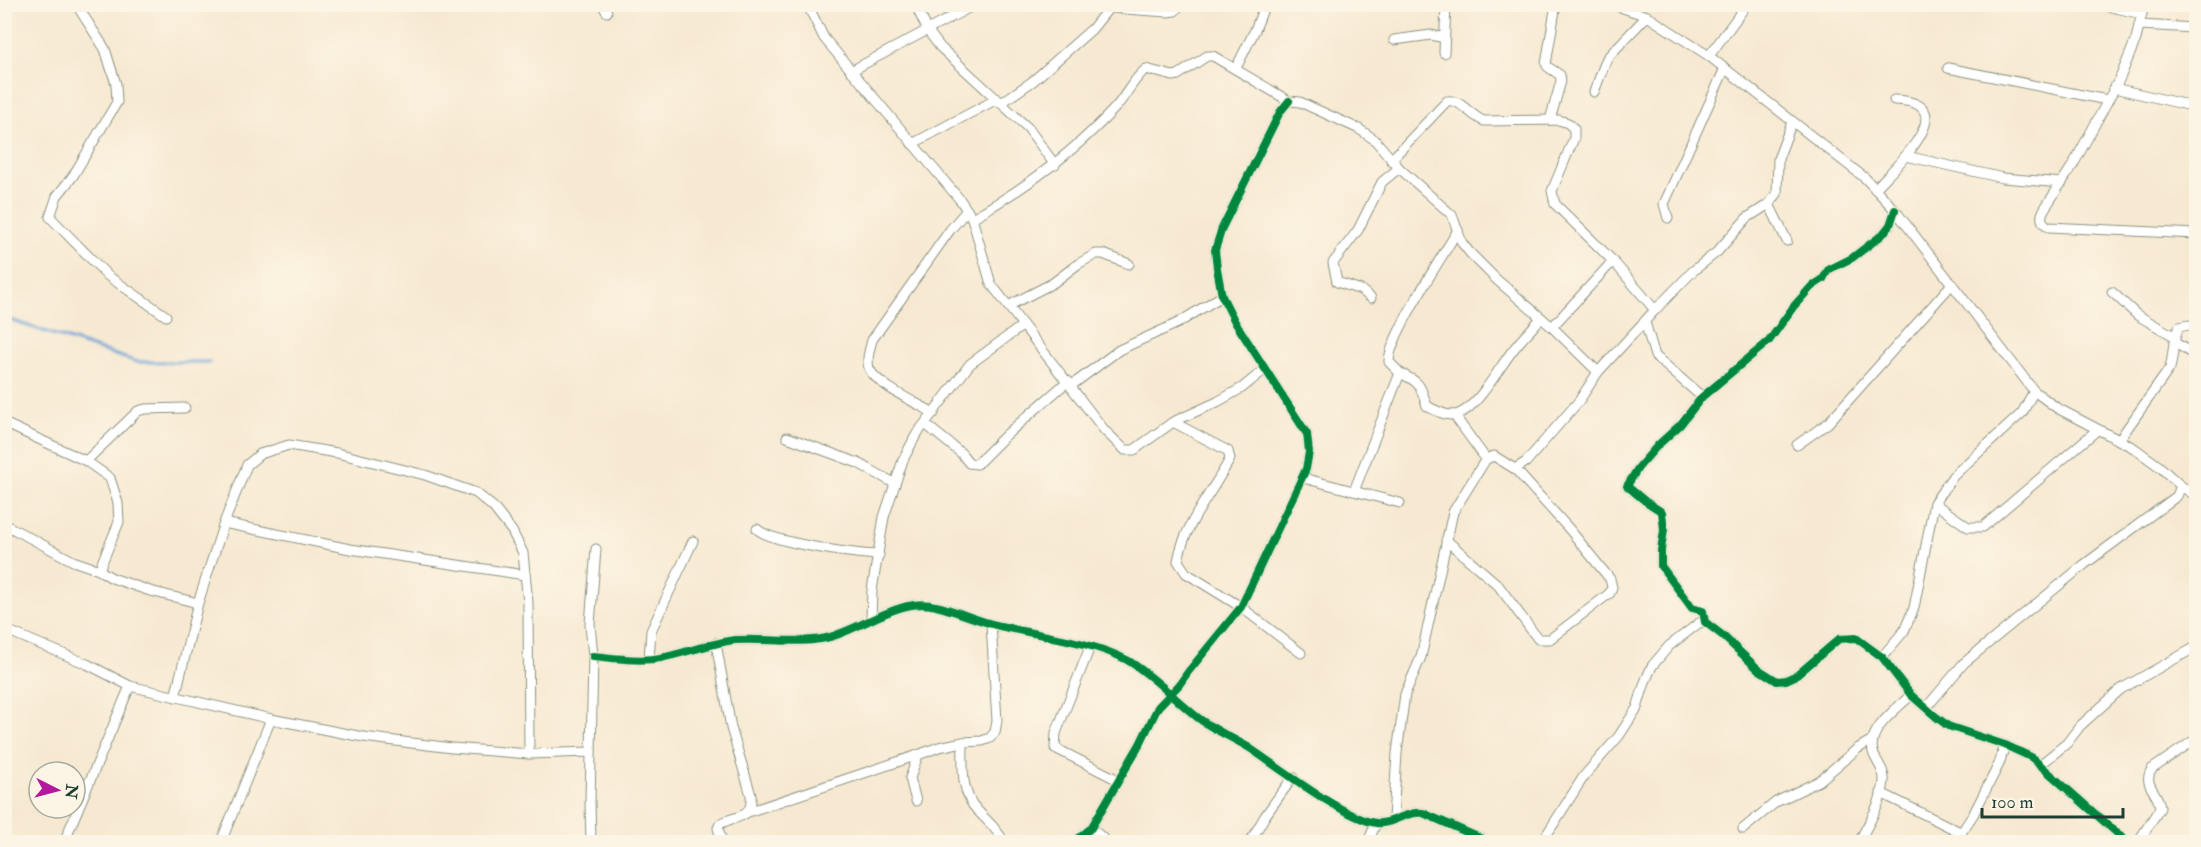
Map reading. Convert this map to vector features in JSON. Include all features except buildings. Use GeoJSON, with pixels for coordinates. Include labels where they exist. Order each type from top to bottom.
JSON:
{"type":"FeatureCollection","features":[{"type":"Feature","properties":{"kind":"street"},"geometry":{"type":"LineString","coordinates":[[76,4],[105,49],[116,84],[117,102],[73,176],[57,196],[50,217],[108,276],[166,316]]}},
{"type":"Feature","properties":{"kind":"street"},"geometry":{"type":"LineString","coordinates":[[807,4],[824,38],[969,214],[990,284],[1070,383],[1105,431],[1125,450],[1134,450],[1173,422],[1242,388],[1264,370]]}},
{"type":"Feature","properties":{"kind":"street"},"geometry":{"type":"LineString","coordinates":[[915,4],[928,32],[940,47],[1028,128],[1055,165]]}},
{"type":"Feature","properties":{"kind":"street"},"geometry":{"type":"LineString","coordinates":[[851,71],[928,32],[976,4]]}},
{"type":"Feature","properties":{"kind":"street"},"geometry":{"type":"LineString","coordinates":[[912,144],[999,101],[1033,81],[1092,29],[1112,6],[1167,12],[1175,11],[1181,4]]}},
{"type":"Feature","properties":{"kind":"street"},"geometry":{"type":"LineString","coordinates":[[1236,68],[1265,4]]}},
{"type":"Feature","properties":{"kind":"street"},"geometry":{"type":"LineString","coordinates":[[1444,53],[1446,4]]}},
{"type":"Feature","properties":{"kind":"street"},"geometry":{"type":"LineString","coordinates":[[1550,120],[1562,81],[1560,75],[1548,68],[1546,64],[1556,4]]}},
{"type":"Feature","properties":{"kind":"street"},"geometry":{"type":"LineString","coordinates":[[1611,4],[1647,16],[1709,56],[1865,178],[1895,210],[2034,392],[2056,408],[2134,447],[2196,496]]}},
{"type":"Feature","properties":{"kind":"street"},"geometry":{"type":"LineString","coordinates":[[1709,56],[1747,4]]}},
{"type":"Feature","properties":{"kind":"street"},"geometry":{"type":"LineString","coordinates":[[2098,4],[2143,9],[2136,39],[2114,88],[2062,183],[2041,215],[2044,224],[2049,227],[2196,234]]}},
{"type":"Feature","properties":{"kind":"street"},"geometry":{"type":"LineString","coordinates":[[1594,92],[1607,58],[1647,16]]}},
{"type":"Feature","properties":{"kind":"street"},"geometry":{"type":"LineString","coordinates":[[2139,25],[2196,28]]}},
{"type":"Feature","properties":{"kind":"street"},"geometry":{"type":"LineString","coordinates":[[1394,40],[1431,36],[1445,38]]}},
{"type":"Feature","properties":{"kind":"street"},"geometry":{"type":"LineString","coordinates":[[934,413],[874,377],[868,362],[873,340],[950,230],[969,214],[1055,165],[1116,108],[1146,69],[1173,76],[1178,75],[1209,55],[1236,68],[1290,101],[1300,102],[1359,129],[1375,140],[1399,168],[1452,215],[1462,243],[1470,253],[1598,372]]}},
{"type":"Feature","properties":{"kind":"street"},"geometry":{"type":"LineString","coordinates":[[1668,218],[1664,204],[1725,68]]}},
{"type":"Feature","properties":{"kind":"street"},"geometry":{"type":"LineString","coordinates":[[1948,68],[2107,100]]}},
{"type":"Feature","properties":{"kind":"street"},"geometry":{"type":"LineString","coordinates":[[2114,88],[2196,107]]}},
{"type":"Feature","properties":{"kind":"street"},"geometry":{"type":"LineString","coordinates":[[1391,160],[1447,101],[1457,100],[1475,118],[1484,121],[1559,120],[1568,123],[1574,129],[1574,138],[1552,191],[1555,204],[1613,261],[1655,310]]}},
{"type":"Feature","properties":{"kind":"street"},"geometry":{"type":"LineString","coordinates":[[1875,189],[1922,135],[1926,117],[1925,111],[1919,105],[1908,100],[1894,100]]}},
{"type":"Feature","properties":{"kind":"street"},"geometry":{"type":"LineString","coordinates":[[1074,843],[1091,828],[1140,744],[1158,707],[1179,685],[1241,607],[1303,478],[1309,452],[1307,434],[1264,370],[1222,296],[1215,250],[1222,228],[1280,112],[1290,101]]}},
{"type":"Feature","properties":{"kind":"street"},"geometry":{"type":"LineString","coordinates":[[1515,469],[1526,462],[1579,401],[1598,372],[1655,310],[1694,271],[1717,252],[1747,218],[1769,204],[1777,194],[1778,159],[1792,122]]}},
{"type":"Feature","properties":{"kind":"street"},"geometry":{"type":"LineString","coordinates":[[1906,156],[2002,178],[2062,183]]}},
{"type":"Feature","properties":{"kind":"street"},"geometry":{"type":"LineString","coordinates":[[1371,298],[1361,290],[1337,282],[1333,263],[1358,230],[1382,182],[1399,168]]}},
{"type":"Feature","properties":{"kind":"street"},"geometry":{"type":"LineString","coordinates":[[1769,204],[1787,241]]}},
{"type":"Feature","properties":{"kind":"street"},"geometry":{"type":"LineString","coordinates":[[1895,210],[1890,225],[1882,235],[1852,258],[1828,270],[1823,279],[1811,287],[1794,306],[1769,341],[1702,398],[1680,425],[1638,468],[1628,486],[1662,512],[1664,530],[1661,566],[1692,608],[1704,613],[1706,622],[1758,669],[1777,681],[1786,680],[1797,675],[1839,639],[1856,638],[1882,657],[1911,695],[1948,726],[2005,745],[2031,757],[2127,843]]}},
{"type":"Feature","properties":{"kind":"street"},"geometry":{"type":"LineString","coordinates":[[1458,230],[1423,287],[1389,356],[1389,362],[1400,373],[1411,378],[1421,387],[1427,406],[1440,413],[1454,415],[1466,410],[1541,318]]}},
{"type":"Feature","properties":{"kind":"street"},"geometry":{"type":"LineString","coordinates":[[1008,306],[1053,283],[1096,254],[1103,254],[1129,264]]}},
{"type":"Feature","properties":{"kind":"street"},"geometry":{"type":"LineString","coordinates":[[1552,327],[1613,261]]}},
{"type":"Feature","properties":{"kind":"street"},"geometry":{"type":"LineString","coordinates":[[1797,445],[1828,423],[1952,284]]}},
{"type":"Feature","properties":{"kind":"street"},"geometry":{"type":"LineString","coordinates":[[2112,292],[2137,315],[2196,356]]}},
{"type":"Feature","properties":{"kind":"street"},"geometry":{"type":"LineString","coordinates":[[925,424],[952,445],[969,464],[977,464],[1006,435],[1070,383],[1119,350],[1178,323],[1222,296]]}},
{"type":"Feature","properties":{"kind":"street"},"geometry":{"type":"LineString","coordinates":[[1645,322],[1655,356],[1702,398]]}},
{"type":"Feature","properties":{"kind":"street"},"geometry":{"type":"LineString","coordinates":[[2119,440],[2170,368],[2174,356],[2174,339],[2179,327],[2188,325],[2196,327]]}},
{"type":"Feature","properties":{"kind":"street"},"geometry":{"type":"LineString","coordinates":[[871,619],[872,590],[885,517],[903,460],[925,424],[970,364],[1022,326]]}},
{"type":"Feature","properties":{"kind":"street"},"geometry":{"type":"LineString","coordinates":[[1354,491],[1400,373]]}},
{"type":"Feature","properties":{"kind":"street"},"geometry":{"type":"LineString","coordinates":[[1882,657],[1904,631],[1914,608],[1934,503],[1953,476],[2022,413],[2034,392]]}},
{"type":"Feature","properties":{"kind":"street"},"geometry":{"type":"LineString","coordinates":[[86,461],[138,411],[185,408]]}},
{"type":"Feature","properties":{"kind":"street"},"geometry":{"type":"LineString","coordinates":[[1454,415],[1486,459]]}},
{"type":"Feature","properties":{"kind":"street"},"geometry":{"type":"LineString","coordinates":[[1173,422],[1228,451],[1230,459],[1194,522],[1178,561],[1186,573],[1241,607],[1301,653]]}},
{"type":"Feature","properties":{"kind":"street"},"geometry":{"type":"LineString","coordinates":[[4,423],[86,461],[110,478],[118,503],[119,522],[99,570]]}},
{"type":"Feature","properties":{"kind":"street"},"geometry":{"type":"LineString","coordinates":[[1934,503],[1968,527],[1983,527],[2097,430]]}},
{"type":"Feature","properties":{"kind":"street"},"geometry":{"type":"LineString","coordinates":[[787,437],[858,463],[894,483]]}},
{"type":"Feature","properties":{"kind":"street"},"geometry":{"type":"LineString","coordinates":[[175,697],[198,603],[224,523],[247,465],[260,454],[289,446],[337,453],[425,475],[476,494],[493,507],[512,531],[523,553],[525,575],[529,659],[529,754]]}},
{"type":"Feature","properties":{"kind":"street"},"geometry":{"type":"LineString","coordinates":[[1393,819],[1397,753],[1405,694],[1420,657],[1446,540],[1453,512],[1486,459],[1494,456],[1515,469],[1610,579],[1611,593],[1550,639],[1538,639],[1498,585],[1446,540]]}},
{"type":"Feature","properties":{"kind":"street"},"geometry":{"type":"LineString","coordinates":[[1303,478],[1400,503]]}},
{"type":"Feature","properties":{"kind":"street"},"geometry":{"type":"LineString","coordinates":[[1926,708],[1964,663],[2085,564],[2177,495],[2181,486]]}},
{"type":"Feature","properties":{"kind":"street"},"geometry":{"type":"LineString","coordinates":[[224,523],[350,549],[525,575]]}},
{"type":"Feature","properties":{"kind":"street"},"geometry":{"type":"LineString","coordinates":[[4,524],[73,561],[99,570],[112,578],[198,603]]}},
{"type":"Feature","properties":{"kind":"street"},"geometry":{"type":"LineString","coordinates":[[757,529],[763,535],[782,540],[856,554],[879,555]]}},
{"type":"Feature","properties":{"kind":"street"},"geometry":{"type":"LineString","coordinates":[[649,659],[651,631],[693,541]]}},
{"type":"Feature","properties":{"kind":"street"},"geometry":{"type":"LineString","coordinates":[[591,843],[593,656],[590,624],[596,549]]}},
{"type":"Feature","properties":{"kind":"street"},"geometry":{"type":"LineString","coordinates":[[593,656],[649,659],[716,643],[758,638],[822,639],[850,631],[871,619],[926,603],[992,624],[1106,651],[1128,661],[1200,719],[1314,792],[1358,817],[1376,823],[1390,822],[1412,812],[1423,813],[1489,843]]}},
{"type":"Feature","properties":{"kind":"street"},"geometry":{"type":"LineString","coordinates":[[1542,843],[1584,776],[1619,736],[1637,708],[1652,666],[1669,646],[1699,623],[1706,622]]}},
{"type":"Feature","properties":{"kind":"street"},"geometry":{"type":"LineString","coordinates":[[722,843],[718,828],[720,824],[748,812],[918,755],[963,742],[990,738],[995,732],[997,720],[992,624]]}},
{"type":"Feature","properties":{"kind":"street"},"geometry":{"type":"LineString","coordinates":[[4,629],[87,664],[130,686],[271,719],[363,737],[452,748],[529,754],[591,752]]}},
{"type":"Feature","properties":{"kind":"street"},"geometry":{"type":"LineString","coordinates":[[716,643],[732,728],[751,795],[752,805],[748,812]]}},
{"type":"Feature","properties":{"kind":"street"},"geometry":{"type":"LineString","coordinates":[[1090,647],[1056,732],[1054,748],[1118,780]]}},
{"type":"Feature","properties":{"kind":"street"},"geometry":{"type":"LineString","coordinates":[[2040,765],[2067,743],[2080,726],[2121,689],[2196,648]]}},
{"type":"Feature","properties":{"kind":"street"},"geometry":{"type":"LineString","coordinates":[[64,843],[130,686]]}},
{"type":"Feature","properties":{"kind":"street"},"geometry":{"type":"LineString","coordinates":[[1859,843],[1881,793],[1884,778],[1872,749],[1872,740],[1877,729],[1911,695]]}},
{"type":"Feature","properties":{"kind":"street"},"geometry":{"type":"LineString","coordinates":[[221,843],[271,719]]}},
{"type":"Feature","properties":{"kind":"street"},"geometry":{"type":"LineString","coordinates":[[2138,843],[2160,808],[2160,803],[2149,784],[2148,775],[2196,739]]}},
{"type":"Feature","properties":{"kind":"street"},"geometry":{"type":"LineString","coordinates":[[1743,829],[1776,802],[1819,781],[1872,740]]}},
{"type":"Feature","properties":{"kind":"street"},"geometry":{"type":"LineString","coordinates":[[963,742],[963,771],[969,798],[975,809],[991,821],[1004,843]]}},
{"type":"Feature","properties":{"kind":"street"},"geometry":{"type":"LineString","coordinates":[[1955,843],[1973,815],[1999,764],[2005,745]]}},
{"type":"Feature","properties":{"kind":"street"},"geometry":{"type":"LineString","coordinates":[[916,801],[910,778],[918,755]]}},
{"type":"Feature","properties":{"kind":"street"},"geometry":{"type":"LineString","coordinates":[[1250,843],[1265,816],[1293,777]]}},
{"type":"Feature","properties":{"kind":"street"},"geometry":{"type":"LineString","coordinates":[[1881,793],[1960,832]]}},
{"type":"Feature","properties":{"kind":"street"},"geometry":{"type":"LineString","coordinates":[[1368,843],[1376,823]]}},
{"type":"Feature","properties":{"kind":"street"},"geometry":{"type":"LineString","coordinates":[[1091,828],[1107,843]]}},
{"type":"Feature","properties":{"kind":"waterway"},"geometry":{"type":"LineString","coordinates":[[4,318],[137,362],[210,362]]}},
{"type":"Feature","properties":{"kind":"cycle path"},"geometry":{"type":"LineString","coordinates":[[1074,842],[1091,828],[1140,744],[1158,707],[1179,685],[1241,607],[1306,469],[1309,452],[1307,434],[1235,322],[1222,296],[1215,250],[1222,228],[1280,112],[1289,101]]}},
{"type":"Feature","properties":{"kind":"cycle path"},"geometry":{"type":"LineString","coordinates":[[1895,210],[1890,225],[1882,235],[1852,258],[1828,270],[1823,279],[1811,287],[1794,306],[1769,341],[1702,397],[1680,425],[1638,468],[1627,486],[1662,512],[1664,530],[1661,566],[1692,608],[1703,611],[1705,622],[1758,669],[1777,681],[1786,680],[1797,675],[1839,639],[1856,638],[1882,657],[1911,695],[1948,726],[2005,745],[2031,757],[2127,842]]}},
{"type":"Feature","properties":{"kind":"cycle path"},"geometry":{"type":"LineString","coordinates":[[593,656],[644,660],[735,640],[821,639],[849,630],[893,610],[922,604],[936,606],[996,625],[1096,648],[1127,660],[1203,721],[1248,747],[1330,802],[1363,819],[1382,823],[1410,814],[1423,813],[1489,842]]}}]}
